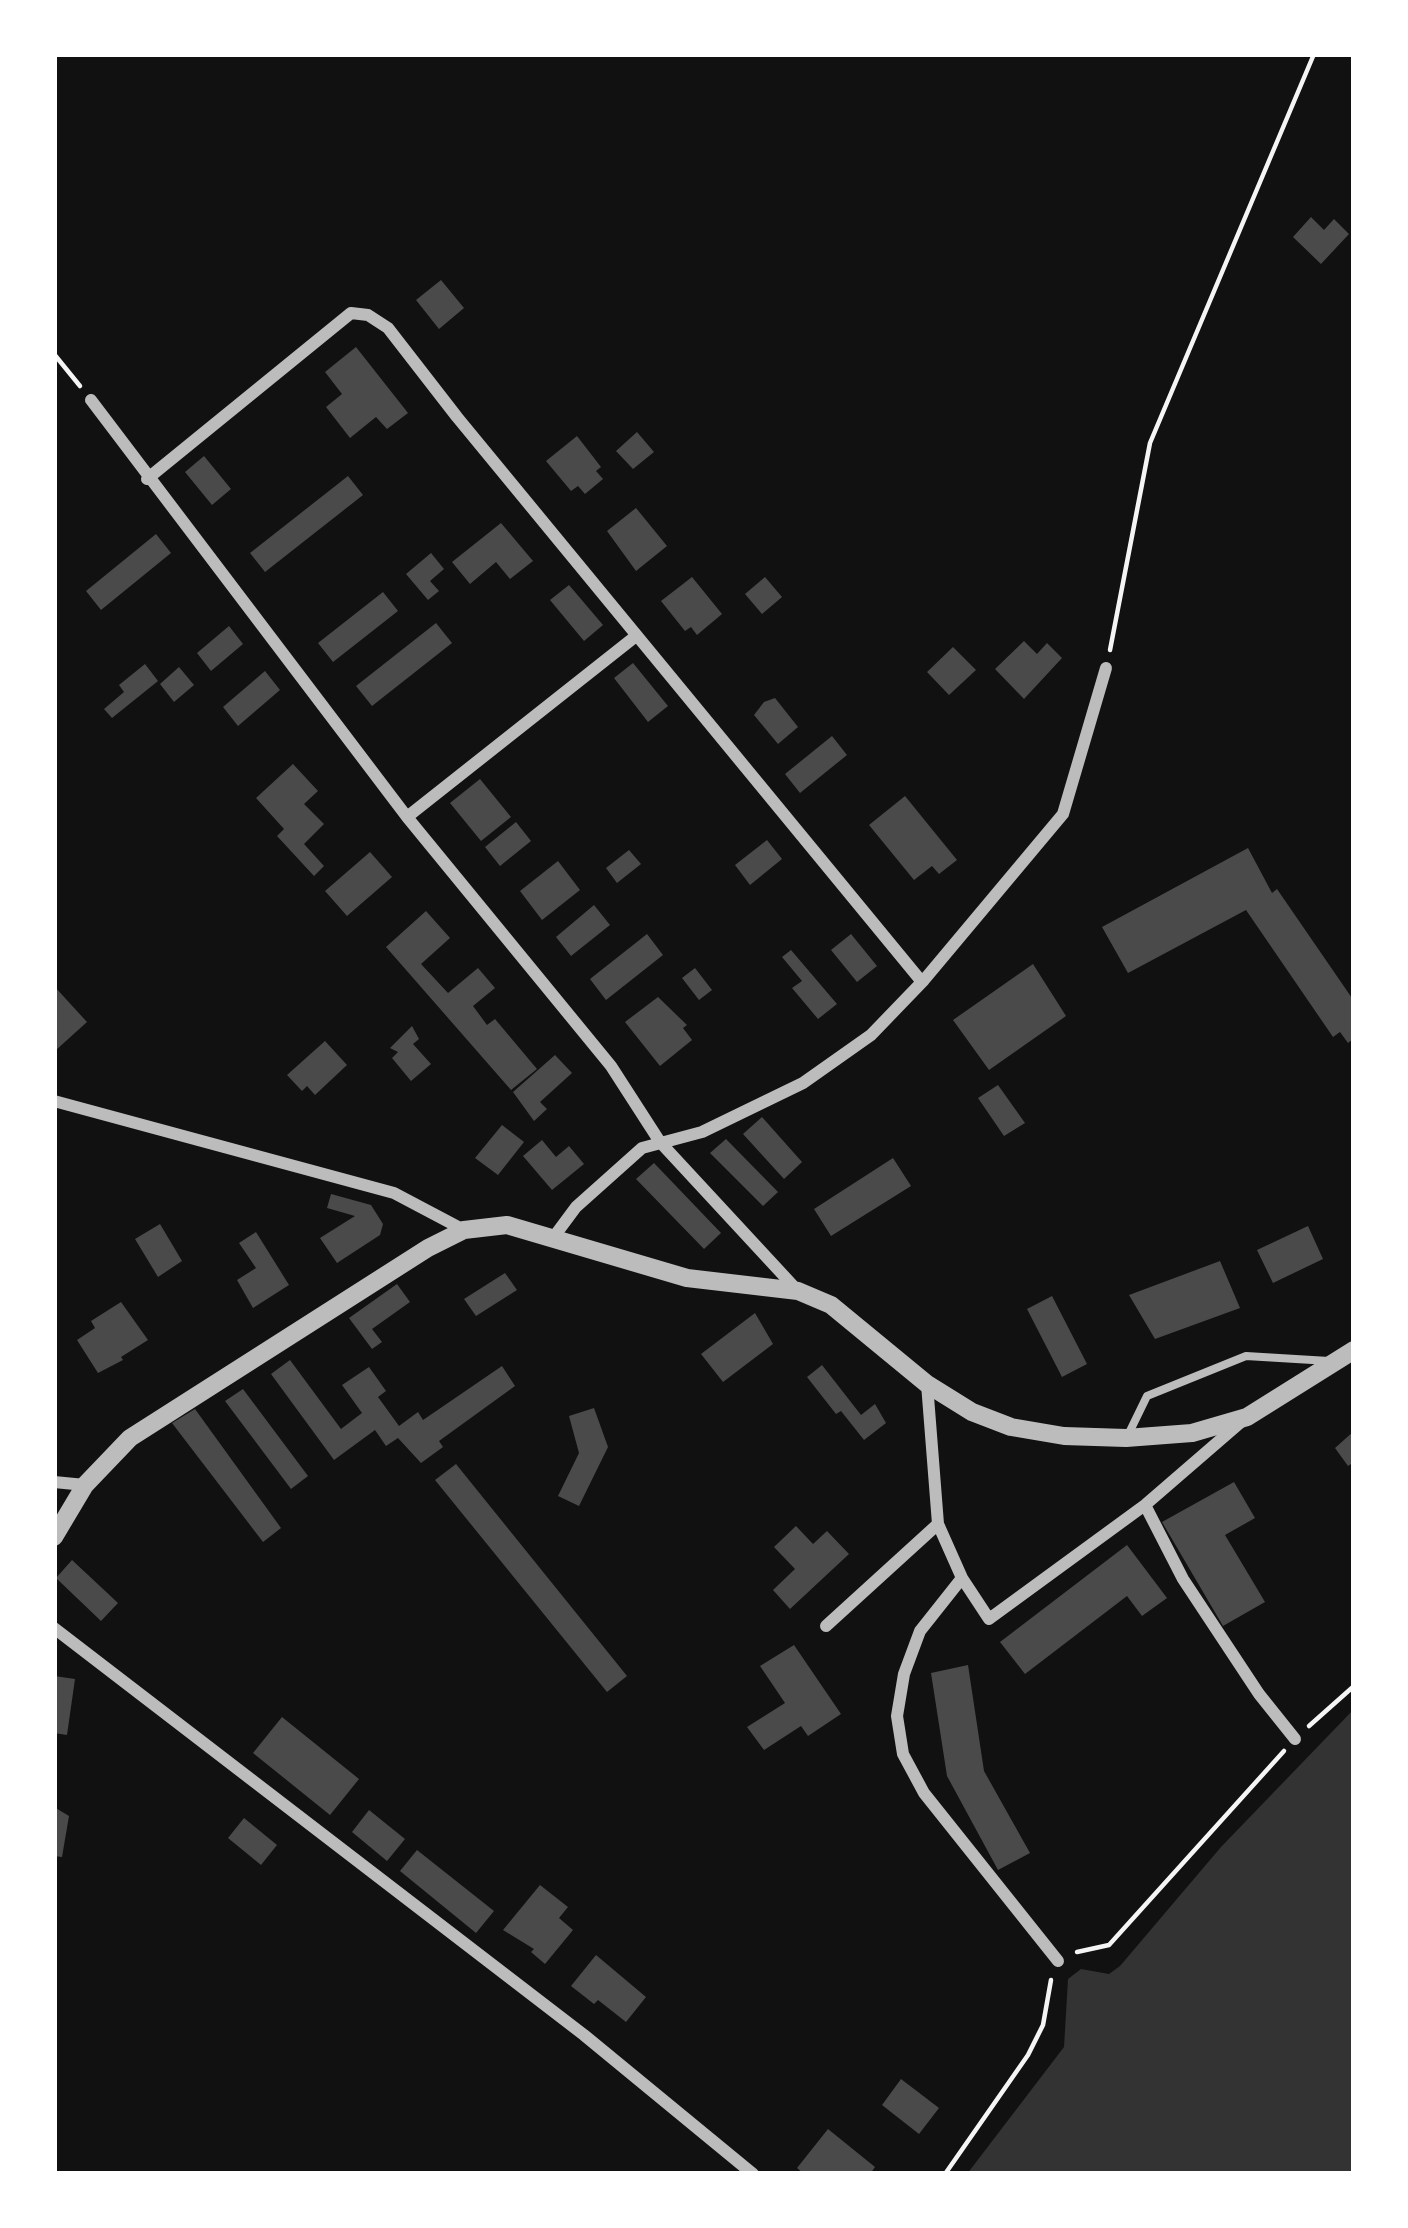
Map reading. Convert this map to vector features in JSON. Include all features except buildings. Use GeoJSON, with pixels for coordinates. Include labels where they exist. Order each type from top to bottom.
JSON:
{"type":"FeatureCollection","features":[{"type":"Feature","properties":{"kind":"street"},"geometry":{"type":"LineString","coordinates":[[147,478],[351,313],[368,315],[388,328],[922,982]]}},
{"type":"Feature","properties":{"kind":"street"},"geometry":{"type":"LineString","coordinates":[[91,400],[407,817],[611,1066],[661,1142],[798,1291]]}},
{"type":"Feature","properties":{"kind":"street"},"geometry":{"type":"LineString","coordinates":[[407,817],[635,636]]}},
{"type":"Feature","properties":{"kind":"street"},"geometry":{"type":"LineString","coordinates":[[553,1238],[576,1207],[642,1148],[702,1132],[802,1083],[871,1035],[922,982],[1063,814],[1106,668]]}},
{"type":"Feature","properties":{"kind":"street"},"geometry":{"type":"LineString","coordinates":[[54,1101],[394,1193],[464,1230]]}},
{"type":"Feature","properties":{"kind":"street"},"geometry":{"type":"LineString","coordinates":[[54,1538],[85,1485],[130,1438],[428,1248],[464,1230],[507,1225],[687,1278],[798,1291],[831,1305],[927,1384],[972,1412],[1011,1427],[1064,1436],[1126,1438],[1192,1433],[1246,1417]]}},
{"type":"Feature","properties":{"kind":"street"},"geometry":{"type":"LineString","coordinates":[[927,1384],[938,1524],[962,1578],[989,1619],[1145,1505],[1246,1417],[1354,1350]]}},
{"type":"Feature","properties":{"kind":"street"},"geometry":{"type":"LineString","coordinates":[[54,1482],[85,1485]]}},
{"type":"Feature","properties":{"kind":"street"},"geometry":{"type":"LineString","coordinates":[[1145,1505],[1183,1580],[1295,1739]]}},
{"type":"Feature","properties":{"kind":"street"},"geometry":{"type":"LineString","coordinates":[[826,1626],[938,1524]]}},
{"type":"Feature","properties":{"kind":"street"},"geometry":{"type":"LineString","coordinates":[[962,1578],[920,1631],[904,1674],[897,1716],[903,1754],[924,1793],[1058,1961]]}},
{"type":"Feature","properties":{"kind":"street"},"geometry":{"type":"LineString","coordinates":[[54,1628],[584,2035],[753,2174]]}},
{"type":"Feature","properties":{"kind":"lane"},"geometry":{"type":"LineString","coordinates":[[1126,1438],[1147,1396],[1246,1357],[1337,1362]]}},
{"type":"Feature","properties":{"kind":"path"},"geometry":{"type":"LineString","coordinates":[[1106,668],[1150,443],[1314,54]]}},
{"type":"Feature","properties":{"kind":"path"},"geometry":{"type":"LineString","coordinates":[[54,353],[91,400]]}},
{"type":"Feature","properties":{"kind":"path"},"geometry":{"type":"LineString","coordinates":[[945,2174],[1028,2055],[1043,2025],[1058,1961],[1068,1954],[1109,1945],[1295,1739],[1354,1686]]}},
{"type":"Feature","properties":{"kind":"shaded area"},"geometry":{"type":"Polygon","coordinates":[[[1354,1709],[1354,2174],[967,2174],[1064,2047],[1068,1979],[1081,1969],[1109,1974],[1120,1966],[1221,1847],[1354,1709]]]}}]}
